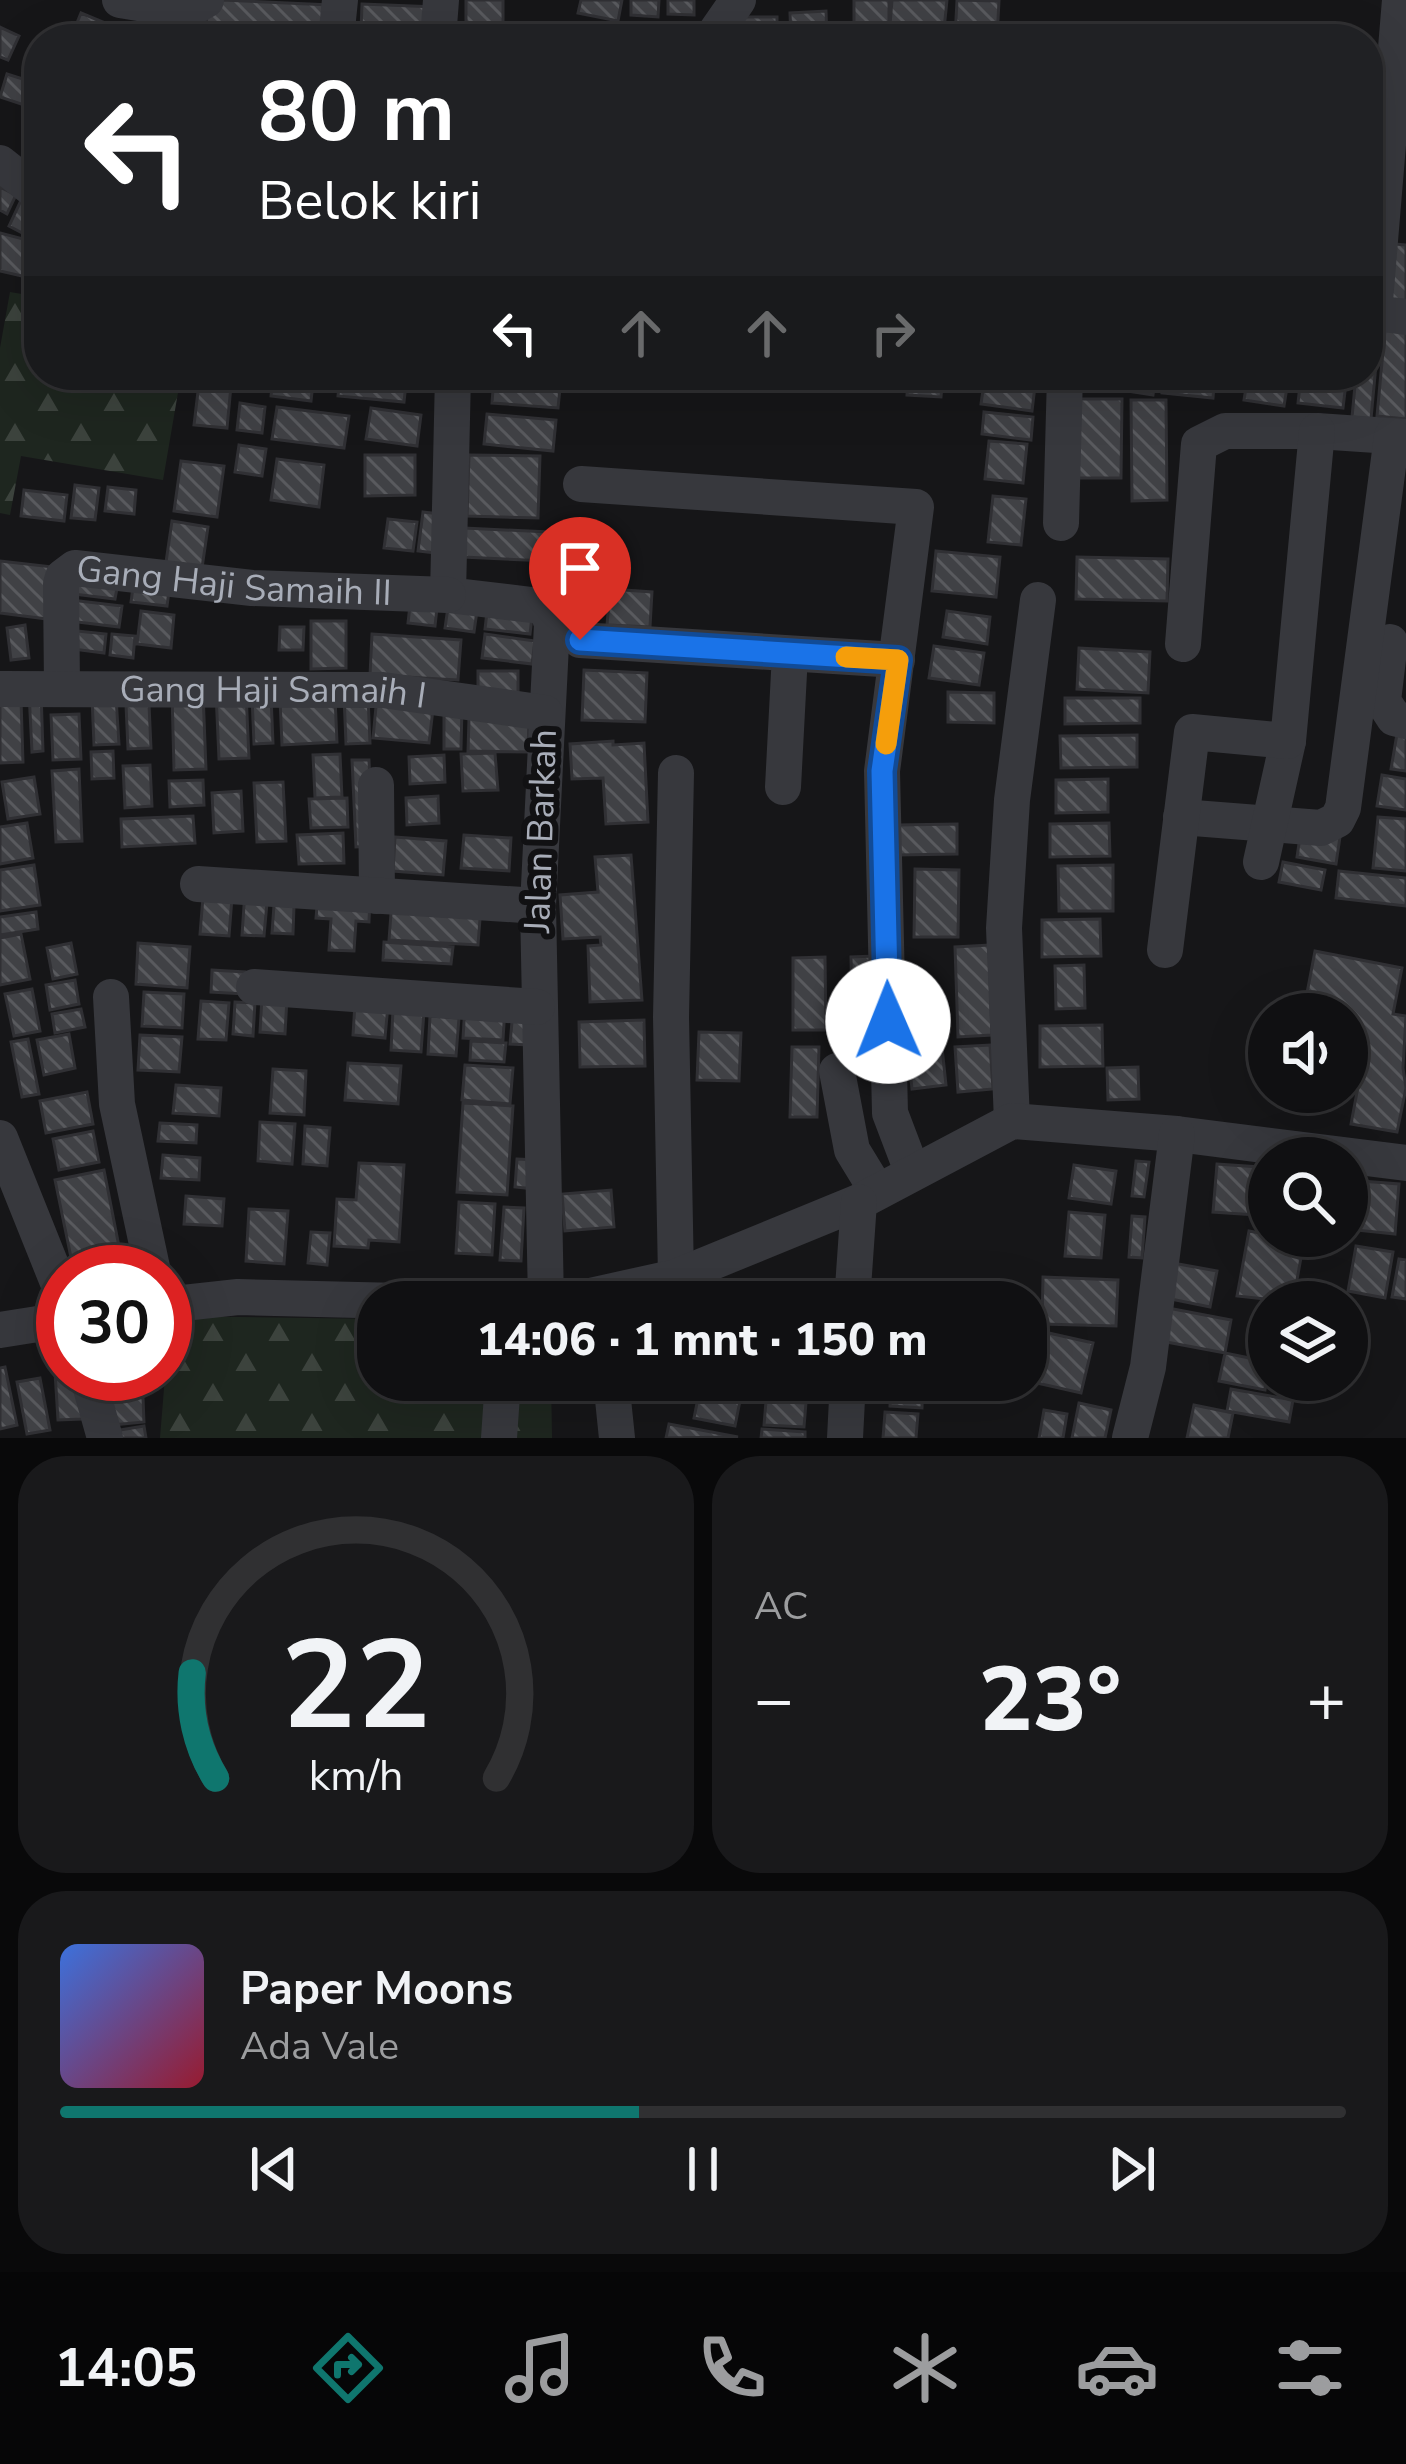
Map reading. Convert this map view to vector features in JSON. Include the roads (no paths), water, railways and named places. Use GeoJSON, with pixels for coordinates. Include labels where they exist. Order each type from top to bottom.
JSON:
{"type":"FeatureCollection","features":[{"type":"Feature","properties":{"kind":"street"},"geometry":{"type":"LineString","coordinates":[[132,14],[187,10],[206,0]]}},
{"type":"Feature","properties":{"kind":"street"},"geometry":{"type":"LineString","coordinates":[[1383,314],[1400,0]]}},
{"type":"Feature","properties":{"kind":"street"},"geometry":{"type":"LineString","coordinates":[[0,163],[24,182]]}},
{"type":"Feature","properties":{"kind":"street"},"geometry":{"type":"LineString","coordinates":[[448,595],[453,390]]}},
{"type":"Feature","properties":{"kind":"street"},"geometry":{"type":"LineString","coordinates":[[1061,523],[1065,390]]}},
{"type":"Feature","properties":{"kind":"street"},"geometry":{"type":"LineString","coordinates":[[1181,817],[1321,828],[1337,820],[1343,808],[1399,436],[1225,430],[1199,444],[1183,644]]}},
{"type":"Feature","properties":{"kind":"street"},"geometry":{"type":"LineString","coordinates":[[1262,862],[1288,741],[1317,431]]}},
{"type":"Feature","properties":{"kind":"street"},"geometry":{"type":"LineString","coordinates":[[581,484],[916,507],[882,771],[890,1113],[912,1171]]}},
{"type":"Feature","properties":{"kind":"street"},"geometry":{"type":"LineString","coordinates":[[1406,519],[1383,701],[1394,718],[1406,722]]}},
{"type":"Feature","properties":{"kind":"street","name":"Gang Haji Samaih II"},"geometry":{"type":"LineString","coordinates":[[62,687],[61,584],[75,568],[252,588],[448,595]]}},
{"type":"Feature","properties":{"kind":"street","name":"Jalan Barkah"},"geometry":{"type":"LineString","coordinates":[[448,595],[528,603],[548,612],[553,637],[545,713],[538,906],[545,1281]]}},
{"type":"Feature","properties":{"kind":"street"},"geometry":{"type":"LineString","coordinates":[[1012,1121],[1004,928],[1012,800],[1038,600]]}},
{"type":"Feature","properties":{"kind":"street"},"geometry":{"type":"LineString","coordinates":[[580,640],[898,660]]}},
{"type":"Feature","properties":{"kind":"street"},"geometry":{"type":"LineString","coordinates":[[783,787],[790,654]]}},
{"type":"Feature","properties":{"kind":"street","name":"Gang Haji Samaih I"},"geometry":{"type":"LineString","coordinates":[[0,689],[383,690],[545,713]]}},
{"type":"Feature","properties":{"kind":"street"},"geometry":{"type":"LineString","coordinates":[[1165,950],[1192,732],[1288,741]]}},
{"type":"Feature","properties":{"kind":"street"},"geometry":{"type":"LineString","coordinates":[[676,773],[671,1018],[676,1277]]}},
{"type":"Feature","properties":{"kind":"street"},"geometry":{"type":"LineString","coordinates":[[376,784],[377,896]]}},
{"type":"Feature","properties":{"kind":"street"},"geometry":{"type":"LineString","coordinates":[[199,884],[538,906]]}},
{"type":"Feature","properties":{"kind":"street"},"geometry":{"type":"LineString","coordinates":[[254,987],[537,1007]]}},
{"type":"Feature","properties":{"kind":"street"},"geometry":{"type":"LineString","coordinates":[[111,997],[117,1104],[147,1245]]}},
{"type":"Feature","properties":{"kind":"street"},"geometry":{"type":"LineString","coordinates":[[837,1072],[852,1150],[868,1197],[855,1281]]}},
{"type":"Feature","properties":{"kind":"street"},"geometry":{"type":"LineString","coordinates":[[662,1281],[868,1197],[1012,1121],[1177,1134],[1406,1161]]}},
{"type":"Feature","properties":{"kind":"street"},"geometry":{"type":"LineString","coordinates":[[1130,1438],[1148,1367],[1177,1134]]}},
{"type":"Feature","properties":{"kind":"street"},"geometry":{"type":"LineString","coordinates":[[0,1138],[43,1245]]}},
{"type":"Feature","properties":{"kind":"street"},"geometry":{"type":"LineString","coordinates":[[192,1302],[238,1297],[357,1300]]}},
{"type":"Feature","properties":{"kind":"street"},"geometry":{"type":"LineString","coordinates":[[0,1330],[36,1324]]}},
{"type":"Feature","properties":{"kind":"street"},"geometry":{"type":"LineString","coordinates":[[95,1401],[105,1438]]}},
{"type":"Feature","properties":{"kind":"street"},"geometry":{"type":"LineString","coordinates":[[499,1438],[502,1401]]}},
{"type":"Feature","properties":{"kind":"street"},"geometry":{"type":"LineString","coordinates":[[613,1401],[617,1438]]}},
{"type":"Feature","properties":{"kind":"street"},"geometry":{"type":"LineString","coordinates":[[845,1438],[847,1401]]}}]}
